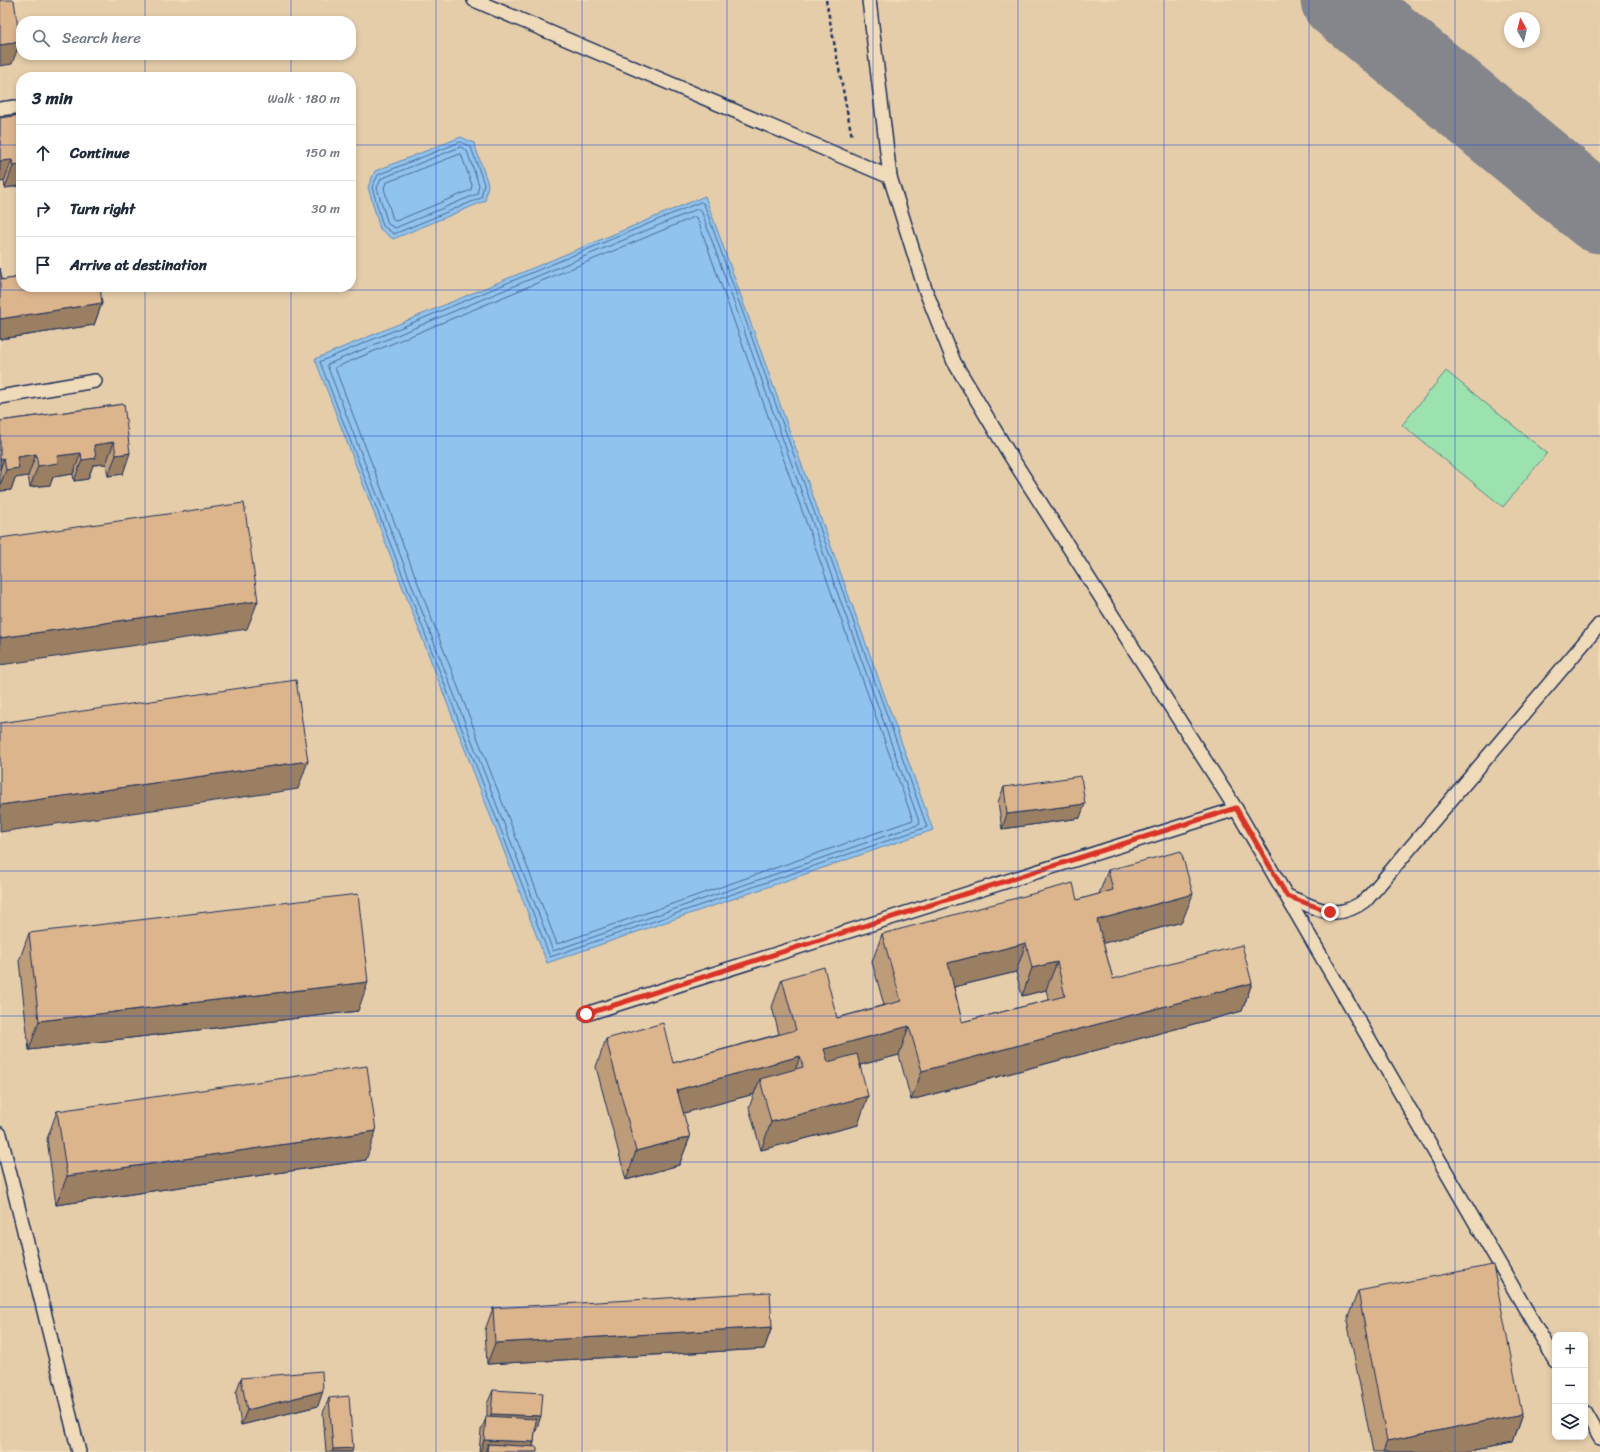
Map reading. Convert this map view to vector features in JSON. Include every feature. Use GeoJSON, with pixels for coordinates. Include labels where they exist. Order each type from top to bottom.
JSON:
{"type":"FeatureCollection","features":[{"type":"Feature","properties":{"kind":"lane"},"geometry":{"type":"LineString","coordinates":[[474,0],[890,177]]}},
{"type":"Feature","properties":{"kind":"lane"},"geometry":{"type":"LineString","coordinates":[[869,0],[890,177],[925,289],[954,362],[1008,452],[1236,808],[1552,1355]]}},
{"type":"Feature","properties":{"kind":"lane"},"geometry":{"type":"LineString","coordinates":[[0,109],[15,107]]}},
{"type":"Feature","properties":{"kind":"lane"},"geometry":{"type":"LineString","coordinates":[[0,397],[95,381]]}},
{"type":"Feature","properties":{"kind":"lane"},"geometry":{"type":"LineString","coordinates":[[1287,896],[1330,912],[1344,912],[1354,908],[1367,899],[1600,624]]}},
{"type":"Feature","properties":{"kind":"lane"},"geometry":{"type":"LineString","coordinates":[[586,1014],[1236,808]]}},
{"type":"Feature","properties":{"kind":"lane"},"geometry":{"type":"LineString","coordinates":[[0,1134],[79,1452]]}},
{"type":"Feature","properties":{"kind":"lane"},"geometry":{"type":"LineString","coordinates":[[1588,1417],[1600,1438]]}},
{"type":"Feature","properties":{"kind":"shaded area"},"geometry":{"type":"Polygon","coordinates":[[[0,0],[1600,0],[1600,1452],[0,1452],[0,0]]]}},
{"type":"Feature","properties":{"kind":"green space"},"geometry":{"type":"Polygon","coordinates":[[[1446,371],[1547,453],[1503,507],[1402,425],[1446,371]]]}},
{"type":"Feature","properties":{"kind":"water"},"geometry":{"type":"Polygon","coordinates":[[[461,137],[474,143],[488,184],[485,201],[393,239],[380,229],[368,187],[375,171],[461,137]]]}},
{"type":"Feature","properties":{"kind":"water"},"geometry":{"type":"Polygon","coordinates":[[[705,196],[933,830],[547,963],[315,359],[705,196]]]}},
{"type":"Feature","properties":{"kind":"building"},"geometry":{"type":"Polygon","coordinates":[[[0,0],[14,0],[16,16],[16,43],[0,45],[0,0]]]}},
{"type":"Feature","properties":{"kind":"building"},"geometry":{"type":"Polygon","coordinates":[[[16,116],[16,166],[13,166],[12,160],[0,161],[0,118],[16,116]]]}},
{"type":"Feature","properties":{"kind":"building"},"geometry":{"type":"Polygon","coordinates":[[[0,268],[2,280],[16,278],[16,292],[101,292],[102,303],[0,319],[0,268]]]}},
{"type":"Feature","properties":{"kind":"building"},"geometry":{"type":"Polygon","coordinates":[[[124,404],[130,453],[116,455],[114,442],[94,445],[96,458],[82,460],[81,453],[57,456],[58,463],[38,466],[36,454],[17,457],[19,468],[6,470],[4,458],[0,459],[0,421],[124,404]]]}},
{"type":"Feature","properties":{"kind":"building"},"geometry":{"type":"Polygon","coordinates":[[[244,503],[258,601],[0,638],[0,538],[244,503]]]}},
{"type":"Feature","properties":{"kind":"building"},"geometry":{"type":"Polygon","coordinates":[[[296,680],[308,761],[0,805],[0,723],[296,680]]]}},
{"type":"Feature","properties":{"kind":"building"},"geometry":{"type":"Polygon","coordinates":[[[1081,776],[1085,804],[1007,814],[1004,787],[1081,776]]]}},
{"type":"Feature","properties":{"kind":"building"},"geometry":{"type":"Polygon","coordinates":[[[1181,851],[1193,894],[1097,920],[1113,979],[1242,945],[1252,983],[922,1071],[909,1026],[824,1049],[828,1062],[857,1054],[868,1096],[771,1122],[760,1079],[803,1067],[800,1056],[677,1090],[690,1137],[636,1151],[606,1039],[663,1023],[673,1063],[796,1030],[782,979],[824,967],[837,1018],[901,1001],[882,934],[1073,883],[1077,900],[1113,890],[1108,870],[1181,851]],[[1026,943],[948,963],[962,1022],[1065,996],[1057,962],[1032,968],[1026,943]]]}},
{"type":"Feature","properties":{"kind":"building"},"geometry":{"type":"Polygon","coordinates":[[[358,894],[368,982],[39,1021],[29,933],[358,894]]]}},
{"type":"Feature","properties":{"kind":"building"},"geometry":{"type":"Polygon","coordinates":[[[367,1066],[376,1131],[67,1176],[57,1111],[367,1066]]]}},
{"type":"Feature","properties":{"kind":"building"},"geometry":{"type":"Polygon","coordinates":[[[1493,1265],[1522,1414],[1387,1441],[1358,1291],[1493,1265]]]}},
{"type":"Feature","properties":{"kind":"building"},"geometry":{"type":"Polygon","coordinates":[[[770,1292],[772,1327],[495,1343],[493,1308],[770,1292]]]}},
{"type":"Feature","properties":{"kind":"building"},"geometry":{"type":"Polygon","coordinates":[[[322,1371],[323,1391],[247,1410],[241,1378],[322,1371]]]}},
{"type":"Feature","properties":{"kind":"building"},"geometry":{"type":"Polygon","coordinates":[[[493,1390],[543,1393],[541,1416],[491,1414],[493,1390]]]}},
{"type":"Feature","properties":{"kind":"building"},"geometry":{"type":"Polygon","coordinates":[[[349,1396],[353,1448],[333,1449],[329,1398],[349,1396]]]}},
{"type":"Feature","properties":{"kind":"building"},"geometry":{"type":"Polygon","coordinates":[[[486,1416],[536,1419],[534,1442],[484,1440],[486,1416]]]}},
{"type":"Feature","properties":{"kind":"building"},"geometry":{"type":"Polygon","coordinates":[[[488,1444],[537,1447],[537,1452],[487,1452],[488,1444]]]}},
{"type":"Feature","properties":{"kind":"taxiway"},"geometry":{"type":"LineString","coordinates":[[1340,0],[1600,214]]}},
{"type":"Feature","properties":{"kind":"route"},"geometry":{"type":"LineString","coordinates":[[586,1014],[1236,808],[1287,896],[1330,912]]}}]}
